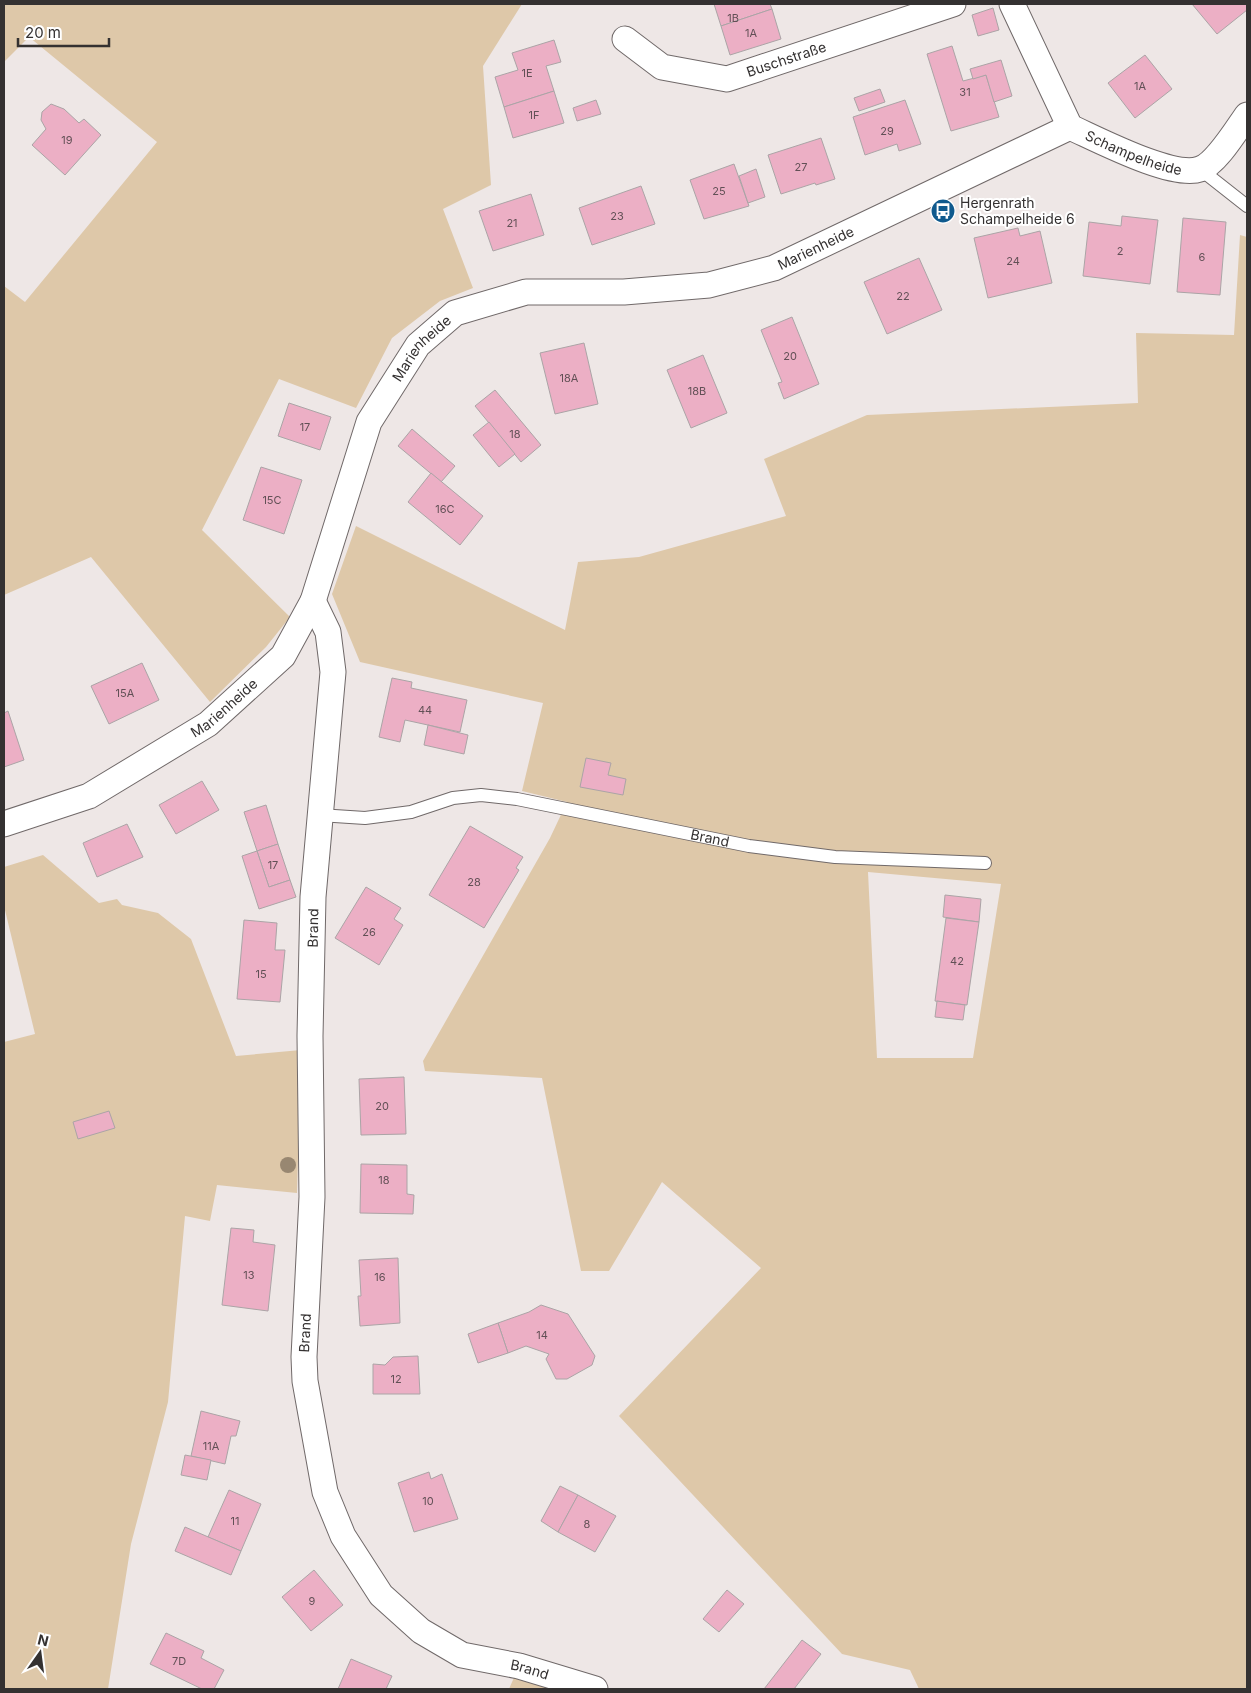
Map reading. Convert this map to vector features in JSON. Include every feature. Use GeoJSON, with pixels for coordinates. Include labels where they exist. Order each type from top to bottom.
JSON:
{"type":"FeatureCollection","features":[{"type":"Feature","properties":{"kind":"street","name":"Buschstraße"},"geometry":{"type":"LineString","coordinates":[[624,39],[662,68],[727,79],[953,4]]}},
{"type":"Feature","properties":{"kind":"street"},"geometry":{"type":"LineString","coordinates":[[1012,4],[1070,126]]}},
{"type":"Feature","properties":{"kind":"street","name":"Schampelheide"},"geometry":{"type":"LineString","coordinates":[[1070,126],[1135,156],[1179,170],[1200,169],[1220,152],[1247,115]]}},
{"type":"Feature","properties":{"kind":"street","name":"Marienheide"},"geometry":{"type":"LineString","coordinates":[[4,824],[90,796],[208,724],[283,656],[313,602],[369,422],[418,345],[455,313],[526,292],[624,292],[709,285],[774,268],[1070,126]]}},
{"type":"Feature","properties":{"kind":"street","name":"Brand"},"geometry":{"type":"LineString","coordinates":[[313,602],[328,632],[333,672],[319,815],[314,897],[310,1036],[312,1196],[304,1357],[305,1381],[325,1492],[343,1536],[381,1595],[421,1631],[462,1654],[520,1666],[595,1689]]}},
{"type":"Feature","properties":{"kind":"lane","name":"Schampelheide"},"geometry":{"type":"LineString","coordinates":[[1200,169],[1247,206]]}},
{"type":"Feature","properties":{"kind":"lane","name":"Brand"},"geometry":{"type":"LineString","coordinates":[[319,815],[374,817],[411,812],[452,798],[481,795],[517,799],[749,846],[835,858],[985,862]]}},
{"type":"Feature","properties":{"kind":"shaded area"},"geometry":{"type":"Polygon","coordinates":[[[4,4],[522,4],[483,66],[491,185],[443,209],[473,288],[440,301],[392,338],[356,408],[279,379],[202,530],[290,617],[266,647],[210,702],[91,557],[4,595],[4,286],[25,302],[157,142],[29,37],[4,62],[4,4]]]}},
{"type":"Feature","properties":{"kind":"shaded area"},"geometry":{"type":"Polygon","coordinates":[[[1240,235],[1247,237],[1247,1689],[919,1689],[910,1670],[842,1654],[619,1416],[761,1268],[662,1182],[609,1271],[581,1271],[542,1078],[425,1071],[423,1061],[550,838],[567,802],[522,791],[543,703],[360,662],[332,594],[356,526],[565,630],[578,562],[639,557],[786,516],[764,459],[867,415],[1138,403],[1136,333],[1234,335],[1240,235]],[[868,872],[877,1058],[973,1058],[1001,884],[868,872]]]}},
{"type":"Feature","properties":{"kind":"shaded area"},"geometry":{"type":"Polygon","coordinates":[[[43,855],[99,903],[117,899],[122,905],[158,913],[191,939],[236,1056],[301,1050],[297,1193],[217,1185],[210,1221],[185,1216],[168,1402],[131,1544],[108,1689],[4,1689],[4,1042],[35,1034],[4,906],[4,867],[43,855]]]}},
{"type":"Feature","properties":{"kind":"shaded area"},"geometry":{"type":"Polygon","coordinates":[[[516,1673],[562,1689],[509,1689],[516,1673]]]}},
{"type":"Feature","properties":{"kind":"building"},"geometry":{"type":"Polygon","coordinates":[[[714,4],[770,4],[772,9],[721,26],[714,4]]]}},
{"type":"Feature","properties":{"kind":"building"},"geometry":{"type":"Polygon","coordinates":[[[1192,4],[1247,4],[1247,10],[1217,34],[1192,4]]]}},
{"type":"Feature","properties":{"kind":"building"},"geometry":{"type":"Polygon","coordinates":[[[993,8],[999,30],[978,36],[972,15],[993,8]]]}},
{"type":"Feature","properties":{"kind":"building"},"geometry":{"type":"Polygon","coordinates":[[[772,9],[781,39],[730,55],[721,26],[772,9]]]}},
{"type":"Feature","properties":{"kind":"building"},"geometry":{"type":"Polygon","coordinates":[[[554,40],[561,62],[546,66],[554,91],[504,107],[495,77],[518,70],[512,53],[554,40]]]}},
{"type":"Feature","properties":{"kind":"building"},"geometry":{"type":"Polygon","coordinates":[[[952,46],[963,81],[986,75],[999,117],[951,131],[927,54],[952,46]]]}},
{"type":"Feature","properties":{"kind":"building"},"geometry":{"type":"Polygon","coordinates":[[[1145,55],[1172,89],[1135,118],[1108,83],[1145,55]]]}},
{"type":"Feature","properties":{"kind":"building"},"geometry":{"type":"Polygon","coordinates":[[[1001,60],[1012,96],[994,102],[986,75],[973,79],[970,69],[1001,60]]]}},
{"type":"Feature","properties":{"kind":"building"},"geometry":{"type":"Polygon","coordinates":[[[880,89],[885,102],[859,111],[854,98],[880,89]]]}},
{"type":"Feature","properties":{"kind":"building"},"geometry":{"type":"Polygon","coordinates":[[[554,91],[564,123],[513,138],[504,107],[554,91]]]}},
{"type":"Feature","properties":{"kind":"building"},"geometry":{"type":"Polygon","coordinates":[[[596,100],[601,114],[577,121],[573,108],[596,100]]]}},
{"type":"Feature","properties":{"kind":"building"},"geometry":{"type":"Polygon","coordinates":[[[905,100],[921,144],[899,151],[897,144],[865,155],[853,117],[905,100]]]}},
{"type":"Feature","properties":{"kind":"building"},"geometry":{"type":"Polygon","coordinates":[[[51,104],[64,109],[79,123],[84,119],[101,135],[65,175],[32,145],[46,129],[41,120],[42,112],[51,104]]]}},
{"type":"Feature","properties":{"kind":"building"},"geometry":{"type":"Polygon","coordinates":[[[821,138],[835,179],[781,194],[768,155],[821,138]]]}},
{"type":"Feature","properties":{"kind":"building"},"geometry":{"type":"Polygon","coordinates":[[[734,164],[749,206],[704,219],[690,180],[734,164]]]}},
{"type":"Feature","properties":{"kind":"building"},"geometry":{"type":"Polygon","coordinates":[[[756,169],[765,197],[748,203],[739,176],[756,169]]]}},
{"type":"Feature","properties":{"kind":"building"},"geometry":{"type":"Polygon","coordinates":[[[641,186],[655,224],[592,245],[579,208],[641,186]]]}},
{"type":"Feature","properties":{"kind":"building"},"geometry":{"type":"Polygon","coordinates":[[[531,194],[544,235],[493,251],[479,211],[531,194]]]}},
{"type":"Feature","properties":{"kind":"building"},"geometry":{"type":"Polygon","coordinates":[[[1122,216],[1158,220],[1150,284],[1083,276],[1089,222],[1121,226],[1122,216]]]}},
{"type":"Feature","properties":{"kind":"building"},"geometry":{"type":"Polygon","coordinates":[[[1183,218],[1226,222],[1220,295],[1177,292],[1183,218]]]}},
{"type":"Feature","properties":{"kind":"building"},"geometry":{"type":"Polygon","coordinates":[[[1018,228],[1020,236],[1040,231],[1052,283],[988,298],[974,238],[1018,228]]]}},
{"type":"Feature","properties":{"kind":"building"},"geometry":{"type":"Polygon","coordinates":[[[919,258],[942,310],[887,334],[864,282],[919,258]]]}},
{"type":"Feature","properties":{"kind":"building"},"geometry":{"type":"Polygon","coordinates":[[[792,317],[819,384],[784,399],[778,383],[782,382],[761,330],[792,317]]]}},
{"type":"Feature","properties":{"kind":"building"},"geometry":{"type":"Polygon","coordinates":[[[584,343],[598,404],[555,414],[540,353],[584,343]]]}},
{"type":"Feature","properties":{"kind":"building"},"geometry":{"type":"Polygon","coordinates":[[[703,355],[727,413],[691,428],[667,370],[703,355]]]}},
{"type":"Feature","properties":{"kind":"building"},"geometry":{"type":"Polygon","coordinates":[[[495,390],[541,445],[521,462],[475,406],[495,390]]]}},
{"type":"Feature","properties":{"kind":"building"},"geometry":{"type":"Polygon","coordinates":[[[289,403],[331,417],[320,450],[278,436],[289,403]]]}},
{"type":"Feature","properties":{"kind":"building"},"geometry":{"type":"Polygon","coordinates":[[[489,422],[515,454],[499,467],[473,435],[489,422]]]}},
{"type":"Feature","properties":{"kind":"building"},"geometry":{"type":"Polygon","coordinates":[[[412,429],[455,466],[441,482],[398,446],[412,429]]]}},
{"type":"Feature","properties":{"kind":"building"},"geometry":{"type":"Polygon","coordinates":[[[261,467],[302,480],[284,534],[243,520],[261,467]]]}},
{"type":"Feature","properties":{"kind":"building"},"geometry":{"type":"Polygon","coordinates":[[[431,473],[483,516],[460,545],[408,502],[431,473]]]}},
{"type":"Feature","properties":{"kind":"building"},"geometry":{"type":"Polygon","coordinates":[[[142,663],[159,700],[109,724],[91,686],[142,663]]]}},
{"type":"Feature","properties":{"kind":"building"},"geometry":{"type":"Polygon","coordinates":[[[392,678],[412,682],[411,688],[467,700],[460,732],[405,720],[400,742],[379,737],[392,678]]]}},
{"type":"Feature","properties":{"kind":"building"},"geometry":{"type":"Polygon","coordinates":[[[8,711],[24,760],[4,767],[4,713],[8,711]]]}},
{"type":"Feature","properties":{"kind":"building"},"geometry":{"type":"Polygon","coordinates":[[[428,725],[468,735],[464,754],[424,745],[428,725]]]}},
{"type":"Feature","properties":{"kind":"building"},"geometry":{"type":"Polygon","coordinates":[[[586,758],[611,763],[608,775],[626,779],[623,795],[580,787],[586,758]]]}},
{"type":"Feature","properties":{"kind":"building"},"geometry":{"type":"Polygon","coordinates":[[[202,781],[219,810],[176,834],[159,805],[202,781]]]}},
{"type":"Feature","properties":{"kind":"building"},"geometry":{"type":"Polygon","coordinates":[[[266,805],[278,844],[257,851],[244,812],[266,805]]]}},
{"type":"Feature","properties":{"kind":"building"},"geometry":{"type":"Polygon","coordinates":[[[127,824],[143,857],[97,877],[83,843],[127,824]]]}},
{"type":"Feature","properties":{"kind":"building"},"geometry":{"type":"Polygon","coordinates":[[[470,826],[523,857],[516,868],[519,870],[484,928],[429,895],[470,826]]]}},
{"type":"Feature","properties":{"kind":"building"},"geometry":{"type":"Polygon","coordinates":[[[278,844],[290,880],[269,887],[257,851],[278,844]]]}},
{"type":"Feature","properties":{"kind":"building"},"geometry":{"type":"Polygon","coordinates":[[[257,851],[269,887],[290,880],[296,897],[259,909],[242,856],[257,851]]]}},
{"type":"Feature","properties":{"kind":"building"},"geometry":{"type":"Polygon","coordinates":[[[366,887],[401,908],[394,919],[403,925],[379,965],[335,938],[366,887]]]}},
{"type":"Feature","properties":{"kind":"building"},"geometry":{"type":"Polygon","coordinates":[[[945,895],[981,899],[979,922],[943,917],[945,895]]]}},
{"type":"Feature","properties":{"kind":"building"},"geometry":{"type":"Polygon","coordinates":[[[946,918],[979,922],[967,1005],[935,1001],[946,918]]]}},
{"type":"Feature","properties":{"kind":"building"},"geometry":{"type":"Polygon","coordinates":[[[244,920],[277,923],[275,950],[285,950],[280,1002],[237,999],[244,920]]]}},
{"type":"Feature","properties":{"kind":"building"},"geometry":{"type":"Polygon","coordinates":[[[937,1001],[965,1005],[963,1020],[935,1017],[937,1001]]]}},
{"type":"Feature","properties":{"kind":"building"},"geometry":{"type":"Polygon","coordinates":[[[404,1077],[406,1134],[361,1135],[359,1079],[404,1077]]]}},
{"type":"Feature","properties":{"kind":"building"},"geometry":{"type":"Polygon","coordinates":[[[109,1111],[115,1128],[78,1139],[73,1122],[109,1111]]]}},
{"type":"Feature","properties":{"kind":"building"},"geometry":{"type":"Polygon","coordinates":[[[361,1164],[407,1165],[407,1194],[414,1195],[413,1214],[360,1213],[361,1164]]]}},
{"type":"Feature","properties":{"kind":"building"},"geometry":{"type":"Polygon","coordinates":[[[231,1228],[254,1230],[253,1242],[275,1245],[268,1311],[222,1305],[231,1228]]]}},
{"type":"Feature","properties":{"kind":"building"},"geometry":{"type":"Polygon","coordinates":[[[398,1258],[400,1323],[360,1326],[358,1296],[361,1296],[359,1260],[398,1258]]]}},
{"type":"Feature","properties":{"kind":"building"},"geometry":{"type":"Polygon","coordinates":[[[541,1305],[568,1314],[595,1356],[592,1365],[567,1379],[556,1379],[546,1359],[549,1354],[526,1346],[508,1353],[498,1323],[529,1312],[541,1305]]]}},
{"type":"Feature","properties":{"kind":"building"},"geometry":{"type":"Polygon","coordinates":[[[498,1323],[508,1353],[478,1363],[468,1334],[498,1323]]]}},
{"type":"Feature","properties":{"kind":"building"},"geometry":{"type":"Polygon","coordinates":[[[418,1356],[420,1394],[373,1394],[373,1364],[385,1365],[393,1357],[418,1356]]]}},
{"type":"Feature","properties":{"kind":"building"},"geometry":{"type":"Polygon","coordinates":[[[201,1411],[240,1421],[236,1436],[231,1436],[225,1464],[191,1456],[201,1411]]]}},
{"type":"Feature","properties":{"kind":"building"},"geometry":{"type":"Polygon","coordinates":[[[185,1455],[211,1460],[207,1480],[181,1475],[185,1455]]]}},
{"type":"Feature","properties":{"kind":"building"},"geometry":{"type":"Polygon","coordinates":[[[429,1472],[431,1479],[442,1474],[458,1519],[414,1532],[398,1483],[429,1472]]]}},
{"type":"Feature","properties":{"kind":"building"},"geometry":{"type":"Polygon","coordinates":[[[560,1486],[578,1495],[558,1532],[541,1521],[560,1486]]]}},
{"type":"Feature","properties":{"kind":"building"},"geometry":{"type":"Polygon","coordinates":[[[229,1490],[261,1504],[241,1551],[208,1537],[229,1490]]]}},
{"type":"Feature","properties":{"kind":"building"},"geometry":{"type":"Polygon","coordinates":[[[578,1495],[616,1516],[595,1552],[558,1532],[578,1495]]]}},
{"type":"Feature","properties":{"kind":"building"},"geometry":{"type":"Polygon","coordinates":[[[185,1527],[241,1551],[231,1575],[175,1551],[185,1527]]]}},
{"type":"Feature","properties":{"kind":"building"},"geometry":{"type":"Polygon","coordinates":[[[314,1570],[343,1605],[311,1631],[282,1597],[314,1570]]]}},
{"type":"Feature","properties":{"kind":"building"},"geometry":{"type":"Polygon","coordinates":[[[727,1590],[744,1604],[719,1632],[703,1619],[727,1590]]]}},
{"type":"Feature","properties":{"kind":"building"},"geometry":{"type":"Polygon","coordinates":[[[166,1633],[204,1651],[201,1658],[224,1670],[214,1689],[202,1689],[150,1664],[166,1633]]]}},
{"type":"Feature","properties":{"kind":"building"},"geometry":{"type":"Polygon","coordinates":[[[802,1640],[821,1654],[794,1689],[764,1689],[802,1640]]]}},
{"type":"Feature","properties":{"kind":"building"},"geometry":{"type":"Polygon","coordinates":[[[351,1659],[392,1676],[386,1689],[338,1689],[351,1659]]]}},
{"type":"Feature","properties":{"kind":"place","name":"Hergenrath Schampelheide 6"},"geometry":{"type":"Point","coordinates":[943,211]}}]}
